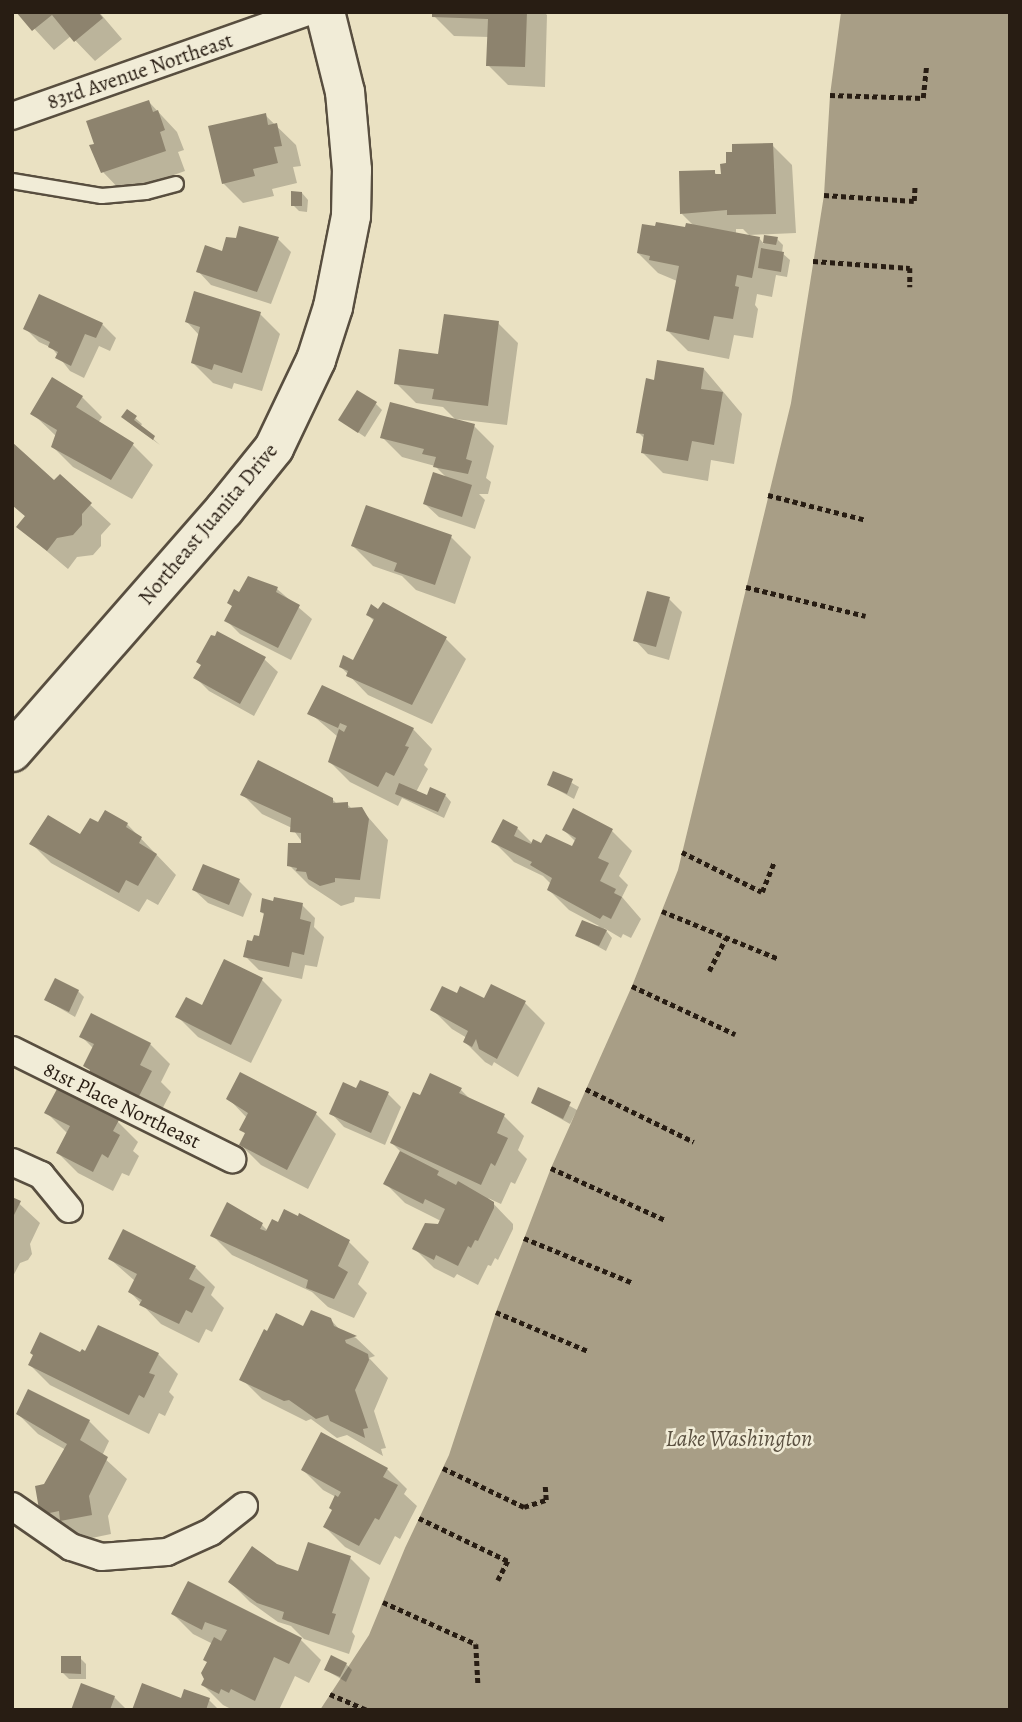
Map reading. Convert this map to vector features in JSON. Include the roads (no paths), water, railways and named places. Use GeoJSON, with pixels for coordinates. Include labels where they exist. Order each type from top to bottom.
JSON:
{"type":"FeatureCollection","features":[{"type":"Feature","properties":{"kind":"main road","name":"Northeast Juanita Drive"},"geometry":{"type":"LineString","coordinates":[[12,752],[224,510],[274,448],[316,360],[333,307],[351,216],[352,170],[345,92],[325,12]]}},
{"type":"Feature","properties":{"kind":"street","name":"83rd Avenue Northeast"},"geometry":{"type":"LineString","coordinates":[[12,116],[307,12]]}},
{"type":"Feature","properties":{"kind":"street","name":"81st Place Northeast"},"geometry":{"type":"LineString","coordinates":[[12,1050],[232,1159]]}},
{"type":"Feature","properties":{"kind":"street"},"geometry":{"type":"LineString","coordinates":[[12,1162],[41,1175],[69,1209]]}},
{"type":"Feature","properties":{"kind":"street"},"geometry":{"type":"LineString","coordinates":[[12,1506],[71,1547],[101,1557],[167,1552],[211,1532],[244,1506]]}},
{"type":"Feature","properties":{"kind":"lane"},"geometry":{"type":"LineString","coordinates":[[12,181],[102,196],[146,192],[176,184]]}},
{"type":"Feature","properties":{"kind":"water","name":"Lake Washington"},"geometry":{"type":"Polygon","coordinates":[[[841,12],[1010,12],[1010,1710],[320,1710],[369,1635],[405,1548],[449,1455],[496,1312],[551,1168],[632,986],[678,870],[791,403],[824,195],[830,95],[841,12]]]}}]}
